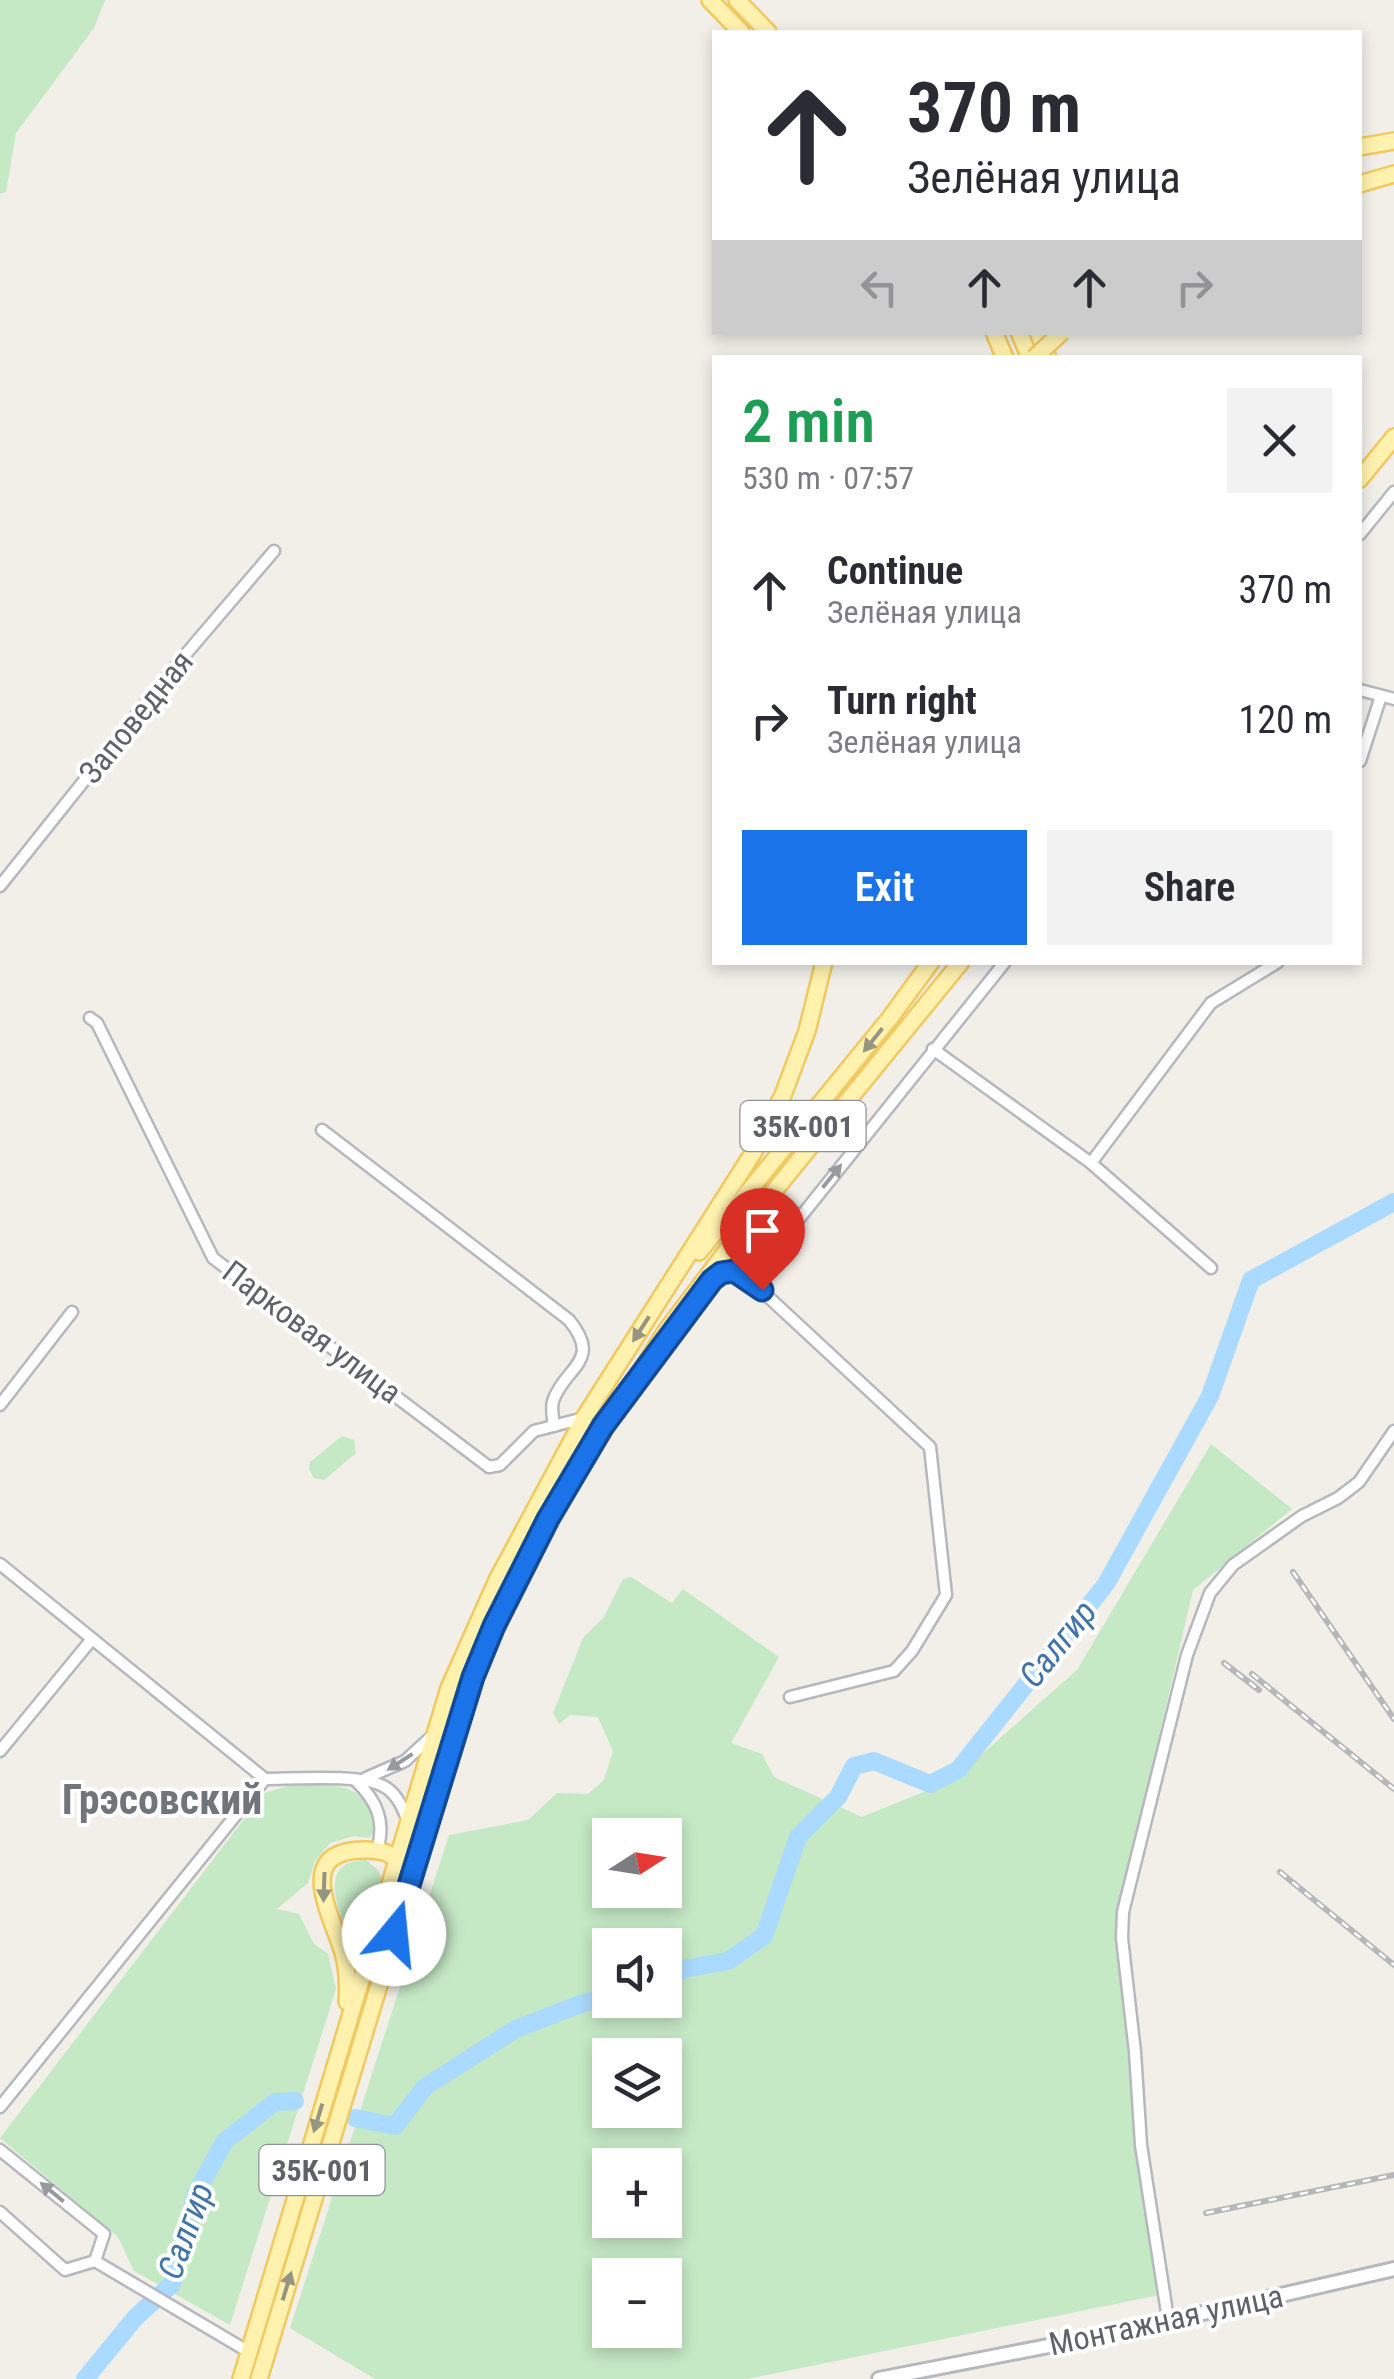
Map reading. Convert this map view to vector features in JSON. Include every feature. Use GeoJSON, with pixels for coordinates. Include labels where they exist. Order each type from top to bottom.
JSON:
{"type":"FeatureCollection","features":[{"type":"Feature","properties":{"kind":"main road"},"geometry":{"type":"LineString","coordinates":[[710,0],[738,30]]}},
{"type":"Feature","properties":{"kind":"main road"},"geometry":{"type":"LineString","coordinates":[[738,0],[766,30]]}},
{"type":"Feature","properties":{"kind":"main road"},"geometry":{"type":"LineString","coordinates":[[1362,147],[1394,142]]}},
{"type":"Feature","properties":{"kind":"main road"},"geometry":{"type":"LineString","coordinates":[[1362,183],[1394,174]]}},
{"type":"Feature","properties":{"kind":"main road"},"geometry":{"type":"LineString","coordinates":[[1362,193],[1394,185]]}},
{"type":"Feature","properties":{"kind":"main road"},"geometry":{"type":"LineString","coordinates":[[1024,355],[1044,335]]}},
{"type":"Feature","properties":{"kind":"main road"},"geometry":{"type":"LineString","coordinates":[[1035,355],[1059,335]]}},
{"type":"Feature","properties":{"kind":"main road"},"geometry":{"type":"LineString","coordinates":[[1362,477],[1394,438]]}},
{"type":"Feature","properties":{"kind":"main road"},"geometry":{"type":"LineString","coordinates":[[669,1286],[784,1095],[807,1031],[823,965]]}},
{"type":"Feature","properties":{"kind":"main road","name":"35К-001"},"geometry":{"type":"LineString","coordinates":[[241,2379],[396,1857],[449,1688],[478,1619],[584,1418],[669,1286],[879,1032],[929,965]]}},
{"type":"Feature","properties":{"kind":"main road","name":"35К-001"},"geometry":{"type":"LineString","coordinates":[[259,2379],[473,1677],[494,1626],[548,1519],[666,1331],[743,1229],[959,965]]}},
{"type":"Feature","properties":{"kind":"main road"},"geometry":{"type":"LineString","coordinates":[[346,2025],[346,1964],[324,1908],[321,1882],[332,1860],[341,1855],[377,1850],[396,1857],[402,1868],[402,1886],[385,1962]]}},
{"type":"Feature","properties":{"kind":"street"},"geometry":{"type":"LineString","coordinates":[[1362,532],[1394,492]]}},
{"type":"Feature","properties":{"kind":"street","name":"Заповедная"},"geometry":{"type":"LineString","coordinates":[[0,886],[174,668],[274,551]]}},
{"type":"Feature","properties":{"kind":"street"},"geometry":{"type":"LineString","coordinates":[[1362,691],[1394,700]]}},
{"type":"Feature","properties":{"kind":"street"},"geometry":{"type":"LineString","coordinates":[[1362,756],[1382,696]]}},
{"type":"Feature","properties":{"kind":"street"},"geometry":{"type":"LineString","coordinates":[[746,1278],[1003,965]]}},
{"type":"Feature","properties":{"kind":"street"},"geometry":{"type":"LineString","coordinates":[[1090,1163],[1210,1003],[1273,965]]}},
{"type":"Feature","properties":{"kind":"street","name":"Парковая улица"},"geometry":{"type":"LineString","coordinates":[[90,1018],[97,1023],[213,1258],[489,1466],[500,1465],[534,1431],[584,1418]]}},
{"type":"Feature","properties":{"kind":"street"},"geometry":{"type":"LineString","coordinates":[[934,1049],[1090,1163],[1211,1268]]}},
{"type":"Feature","properties":{"kind":"street"},"geometry":{"type":"LineString","coordinates":[[322,1130],[569,1320],[581,1335],[581,1360],[553,1401],[554,1426]]}},
{"type":"Feature","properties":{"kind":"street"},"geometry":{"type":"LineString","coordinates":[[743,1229],[746,1278]]}},
{"type":"Feature","properties":{"kind":"street"},"geometry":{"type":"LineString","coordinates":[[603,1426],[712,1280],[721,1273],[734,1271],[930,1447],[946,1595],[912,1651],[894,1671],[790,1697]]}},
{"type":"Feature","properties":{"kind":"street"},"geometry":{"type":"LineString","coordinates":[[0,1405],[72,1312]]}},
{"type":"Feature","properties":{"kind":"street"},"geometry":{"type":"LineString","coordinates":[[1168,2320],[1142,2145],[1122,1938],[1123,1912],[1187,1655],[1210,1593],[1233,1565],[1359,1482],[1394,1432]]}},
{"type":"Feature","properties":{"kind":"street"},"geometry":{"type":"LineString","coordinates":[[0,1564],[265,1779],[355,1780],[378,1775],[405,1761],[438,1730]]}},
{"type":"Feature","properties":{"kind":"street"},"geometry":{"type":"LineString","coordinates":[[0,1751],[92,1638]]}},
{"type":"Feature","properties":{"kind":"street"},"geometry":{"type":"LineString","coordinates":[[0,2108],[265,1779]]}},
{"type":"Feature","properties":{"kind":"street"},"geometry":{"type":"LineString","coordinates":[[355,1780],[386,1788],[408,1820],[411,1854],[402,1886]]}},
{"type":"Feature","properties":{"kind":"street"},"geometry":{"type":"LineString","coordinates":[[355,1780],[376,1805],[381,1832],[377,1850]]}},
{"type":"Feature","properties":{"kind":"street"},"geometry":{"type":"LineString","coordinates":[[0,2150],[104,2234],[95,2261]]}},
{"type":"Feature","properties":{"kind":"street"},"geometry":{"type":"LineString","coordinates":[[0,2212],[65,2270],[95,2261],[248,2352]]}},
{"type":"Feature","properties":{"kind":"street","name":"Монтажная улица"},"geometry":{"type":"LineString","coordinates":[[879,2379],[1120,2332],[1394,2270]]}},
{"type":"Feature","properties":{"kind":"green space"},"geometry":{"type":"Polygon","coordinates":[[[0,0],[105,0],[94,28],[16,133],[6,192],[0,194],[0,0]]]}},
{"type":"Feature","properties":{"kind":"green space"},"geometry":{"type":"Polygon","coordinates":[[[342,1436],[354,1440],[356,1453],[324,1480],[314,1478],[310,1462],[342,1436]]]}},
{"type":"Feature","properties":{"kind":"green space"},"geometry":{"type":"Polygon","coordinates":[[[1211,1444],[1292,1509],[1193,1590],[1116,1921],[1164,2294],[747,2379],[375,2379],[290,2328],[449,1835],[528,1820],[557,1793],[588,1794],[604,1780],[613,1751],[598,1717],[570,1715],[559,1724],[553,1713],[583,1638],[604,1617],[623,1579],[631,1577],[672,1603],[683,1589],[779,1657],[731,1743],[762,1754],[774,1777],[862,1817],[953,1780],[1077,1670],[1211,1444]]]}},
{"type":"Feature","properties":{"kind":"green space"},"geometry":{"type":"Polygon","coordinates":[[[291,1785],[333,1786],[355,1793],[364,1800],[376,1828],[370,1838],[354,1836],[330,1843],[315,1861],[308,1883],[277,1909],[299,1914],[314,1944],[328,1954],[336,1989],[230,2325],[134,2271],[118,2237],[0,2138],[264,1793],[291,1785]]]}},
{"type":"Feature","properties":{"kind":"green space"},"geometry":{"type":"Polygon","coordinates":[[[366,1860],[381,1878],[359,1951],[339,1911],[335,1882],[339,1871],[349,1863],[366,1860]]]}},
{"type":"Feature","properties":{"kind":"waterway","name":"Салгир"},"geometry":{"type":"LineString","coordinates":[[682,1970],[728,1961],[764,1936],[798,1837],[838,1797],[854,1766],[874,1761],[930,1784],[958,1770],[1106,1584],[1210,1396],[1251,1280],[1394,1202]]}},
{"type":"Feature","properties":{"kind":"waterway","name":"Салгир"},"geometry":{"type":"LineString","coordinates":[[355,2118],[395,2126],[425,2087],[514,2030],[592,2001]]}},
{"type":"Feature","properties":{"kind":"waterway","name":"Салгир"},"geometry":{"type":"LineString","coordinates":[[85,2379],[135,2318],[172,2284],[196,2193],[225,2141],[275,2102],[295,2101]]}},
{"type":"Feature","properties":{"kind":"railway"},"geometry":{"type":"LineString","coordinates":[[1293,1572],[1394,1719]]}},
{"type":"Feature","properties":{"kind":"railway"},"geometry":{"type":"LineString","coordinates":[[1224,1663],[1259,1690]]}},
{"type":"Feature","properties":{"kind":"railway"},"geometry":{"type":"LineString","coordinates":[[1252,1674],[1394,1789]]}},
{"type":"Feature","properties":{"kind":"railway"},"geometry":{"type":"LineString","coordinates":[[1280,1872],[1394,1965]]}},
{"type":"Feature","properties":{"kind":"railway"},"geometry":{"type":"LineString","coordinates":[[1206,2213],[1394,2175]]}},
{"type":"Feature","properties":{"kind":"district","name":"Грэсовский"},"geometry":{"type":"Point","coordinates":[162,1799]}},
{"type":"Feature","properties":{"kind":"route"},"geometry":{"type":"LineString","coordinates":[[394,1934],[473,1677],[548,1519],[603,1426],[712,1280],[721,1273],[734,1271],[762,1290]]}}]}
